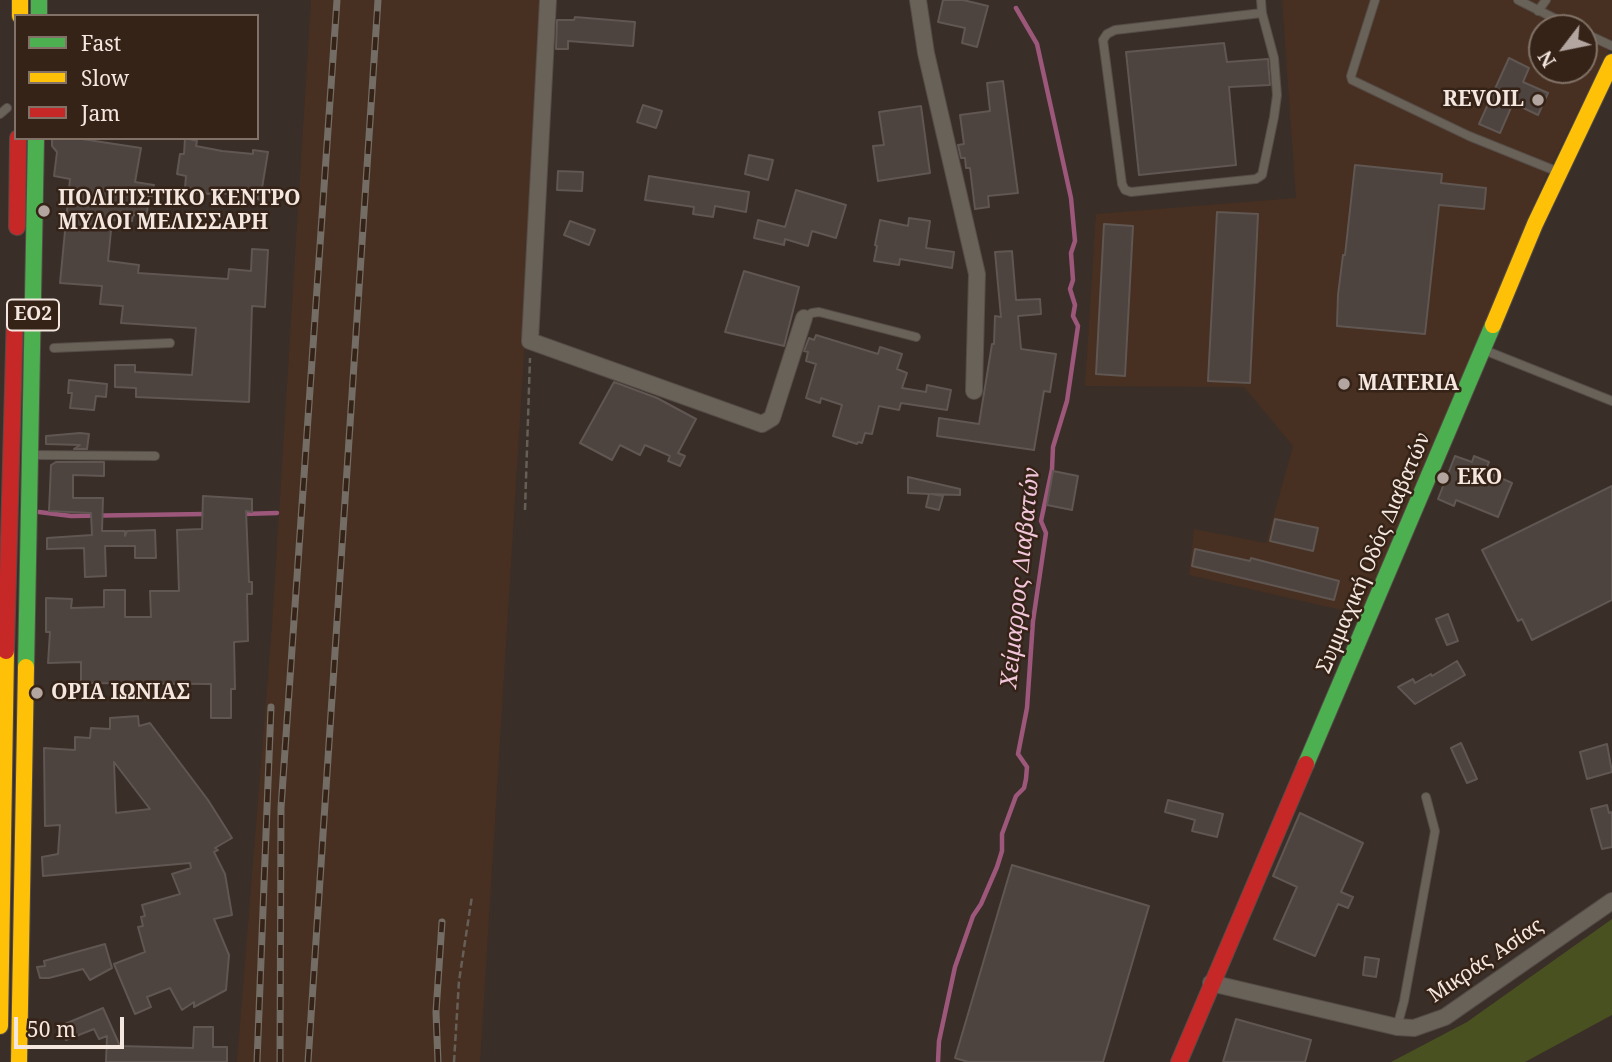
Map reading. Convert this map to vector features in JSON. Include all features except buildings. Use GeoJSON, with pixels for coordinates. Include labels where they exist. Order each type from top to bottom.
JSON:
{"type":"FeatureCollection","features":[{"type":"Feature","properties":{"kind":"main road","name":"Συμμαχική Οδός Διαβατών"},"geometry":{"type":"LineString","coordinates":[[1180,1062],[1211,983],[1484,350],[1512,279],[1612,62]]}},
{"type":"Feature","properties":{"kind":"main road"},"geometry":{"type":"LineString","coordinates":[[16,246],[18,140]]}},
{"type":"Feature","properties":{"kind":"main road","name":"ΕΟ2"},"geometry":{"type":"LineString","coordinates":[[19,1062],[36,140]]}},
{"type":"Feature","properties":{"kind":"main road","name":"ΕΟ2"},"geometry":{"type":"LineString","coordinates":[[0,1026],[5,573],[9,549],[15,299]]}},
{"type":"Feature","properties":{"kind":"street"},"geometry":{"type":"LineString","coordinates":[[548,0],[530,341],[762,424],[772,418],[804,318]]}},
{"type":"Feature","properties":{"kind":"street"},"geometry":{"type":"LineString","coordinates":[[918,0],[926,53],[977,274],[974,391]]}},
{"type":"Feature","properties":{"kind":"street","name":"Μικράς Ασίας"},"geometry":{"type":"LineString","coordinates":[[1211,983],[1397,1027],[1414,1028],[1445,1017],[1612,901]]}},
{"type":"Feature","properties":{"kind":"lane"},"geometry":{"type":"LineString","coordinates":[[1261,0],[1274,58],[1276,95],[1275,117],[1262,175],[1256,179],[1131,192],[1125,190],[1103,40],[1107,34],[1115,30],[1262,13]]}},
{"type":"Feature","properties":{"kind":"lane"},"geometry":{"type":"LineString","coordinates":[[1375,0],[1352,80],[1469,136],[1559,172]]}},
{"type":"Feature","properties":{"kind":"lane"},"geometry":{"type":"LineString","coordinates":[[1518,0],[1544,14]]}},
{"type":"Feature","properties":{"kind":"lane"},"geometry":{"type":"LineString","coordinates":[[1538,11],[1546,0]]}},
{"type":"Feature","properties":{"kind":"lane"},"geometry":{"type":"LineString","coordinates":[[0,114],[8,108]]}},
{"type":"Feature","properties":{"kind":"lane"},"geometry":{"type":"LineString","coordinates":[[804,318],[819,312],[916,337]]}},
{"type":"Feature","properties":{"kind":"lane"},"geometry":{"type":"LineString","coordinates":[[54,348],[170,343]]}},
{"type":"Feature","properties":{"kind":"lane"},"geometry":{"type":"LineString","coordinates":[[1484,350],[1612,401]]}},
{"type":"Feature","properties":{"kind":"lane"},"geometry":{"type":"LineString","coordinates":[[31,455],[155,456]]}},
{"type":"Feature","properties":{"kind":"lane"},"geometry":{"type":"LineString","coordinates":[[1397,1027],[1435,831],[1426,797]]}},
{"type":"Feature","properties":{"kind":"path"},"geometry":{"type":"LineString","coordinates":[[524,510],[530,341]]}},
{"type":"Feature","properties":{"kind":"path"},"geometry":{"type":"LineString","coordinates":[[454,1062],[459,981],[472,896]]}},
{"type":"Feature","properties":{"kind":"shaded area"},"geometry":{"type":"Polygon","coordinates":[[[311,0],[546,0],[480,1062],[237,1062],[272,626],[311,0]]]}},
{"type":"Feature","properties":{"kind":"shaded area"},"geometry":{"type":"Polygon","coordinates":[[[1282,0],[1612,0],[1612,44],[1598,72],[1598,14],[1528,14],[1528,84],[1592,84],[1547,174],[1363,615],[1189,575],[1194,529],[1266,543],[1293,446],[1244,387],[1085,386],[1096,214],[1296,198],[1282,0]]]}},
{"type":"Feature","properties":{"kind":"green space"},"geometry":{"type":"Polygon","coordinates":[[[1612,919],[1612,1015],[1525,1062],[1391,1062],[1467,1022],[1612,919]]]}},
{"type":"Feature","properties":{"kind":"waterway","name":"Χείμαρρος Διαβατών"},"geometry":{"type":"LineString","coordinates":[[938,1062],[939,1041],[955,967],[973,916],[997,867],[1002,851],[1002,834],[1016,796],[1024,788],[1026,779],[1027,767],[1018,754],[1027,708],[1033,621],[1046,533],[1041,521],[1052,469],[1053,447],[1067,401],[1078,326],[1073,316],[1075,305],[1070,289],[1073,280],[1071,253],[1075,241],[1071,198],[1037,44],[1016,8]]}},
{"type":"Feature","properties":{"kind":"waterway"},"geometry":{"type":"LineString","coordinates":[[39,512],[71,516],[205,514]]}},
{"type":"Feature","properties":{"kind":"waterway"},"geometry":{"type":"LineString","coordinates":[[242,514],[277,513]]}},
{"type":"Feature","properties":{"kind":"railway"},"geometry":{"type":"LineString","coordinates":[[280,1062],[281,808],[337,0]]}},
{"type":"Feature","properties":{"kind":"railway"},"geometry":{"type":"LineString","coordinates":[[308,1062],[378,0]]}},
{"type":"Feature","properties":{"kind":"railway"},"geometry":{"type":"LineString","coordinates":[[257,1062],[271,707]]}},
{"type":"Feature","properties":{"kind":"railway"},"geometry":{"type":"LineString","coordinates":[[438,1062],[436,1012],[442,922]]}},
{"type":"Feature","properties":{"kind":"traffic: fast"},"geometry":{"type":"LineString","coordinates":[[39,0],[39,14]]}},
{"type":"Feature","properties":{"kind":"traffic: fast"},"geometry":{"type":"LineString","coordinates":[[26,667],[36,140]]}},
{"type":"Feature","properties":{"kind":"traffic: fast"},"geometry":{"type":"LineString","coordinates":[[1306,764],[1493,325]]}},
{"type":"Feature","properties":{"kind":"traffic: slow"},"geometry":{"type":"LineString","coordinates":[[20,0],[20,14]]}},
{"type":"Feature","properties":{"kind":"traffic: slow"},"geometry":{"type":"LineString","coordinates":[[1493,325],[1535,224],[1612,62]]}},
{"type":"Feature","properties":{"kind":"traffic: slow"},"geometry":{"type":"LineString","coordinates":[[0,1026],[6,651]]}},
{"type":"Feature","properties":{"kind":"traffic: slow"},"geometry":{"type":"LineString","coordinates":[[19,1062],[26,667]]}},
{"type":"Feature","properties":{"kind":"traffic: jam"},"geometry":{"type":"LineString","coordinates":[[17,227],[18,140]]}},
{"type":"Feature","properties":{"kind":"traffic: jam"},"geometry":{"type":"LineString","coordinates":[[6,651],[15,311]]}},
{"type":"Feature","properties":{"kind":"traffic: jam"},"geometry":{"type":"LineString","coordinates":[[1179,1062],[1306,764]]}},
{"type":"Feature","properties":{"kind":"place","name":"REVOIL"},"geometry":{"type":"Point","coordinates":[1538,100]}},
{"type":"Feature","properties":{"kind":"place","name":"ΠΟΛΙΤΙΣΤΙΚΟ ΚΕΝΤΡΟ ΜΥΛΟΙ ΜΕΛΙΣΣΑΡΗ"},"geometry":{"type":"Point","coordinates":[44,211]}},
{"type":"Feature","properties":{"kind":"place","name":"MATERIA"},"geometry":{"type":"Point","coordinates":[1344,384]}},
{"type":"Feature","properties":{"kind":"place","name":"EKO"},"geometry":{"type":"Point","coordinates":[1443,478]}},
{"type":"Feature","properties":{"kind":"place","name":"ΟΡΙΑ ΙΩΝΙΑΣ"},"geometry":{"type":"Point","coordinates":[37,693]}}]}
